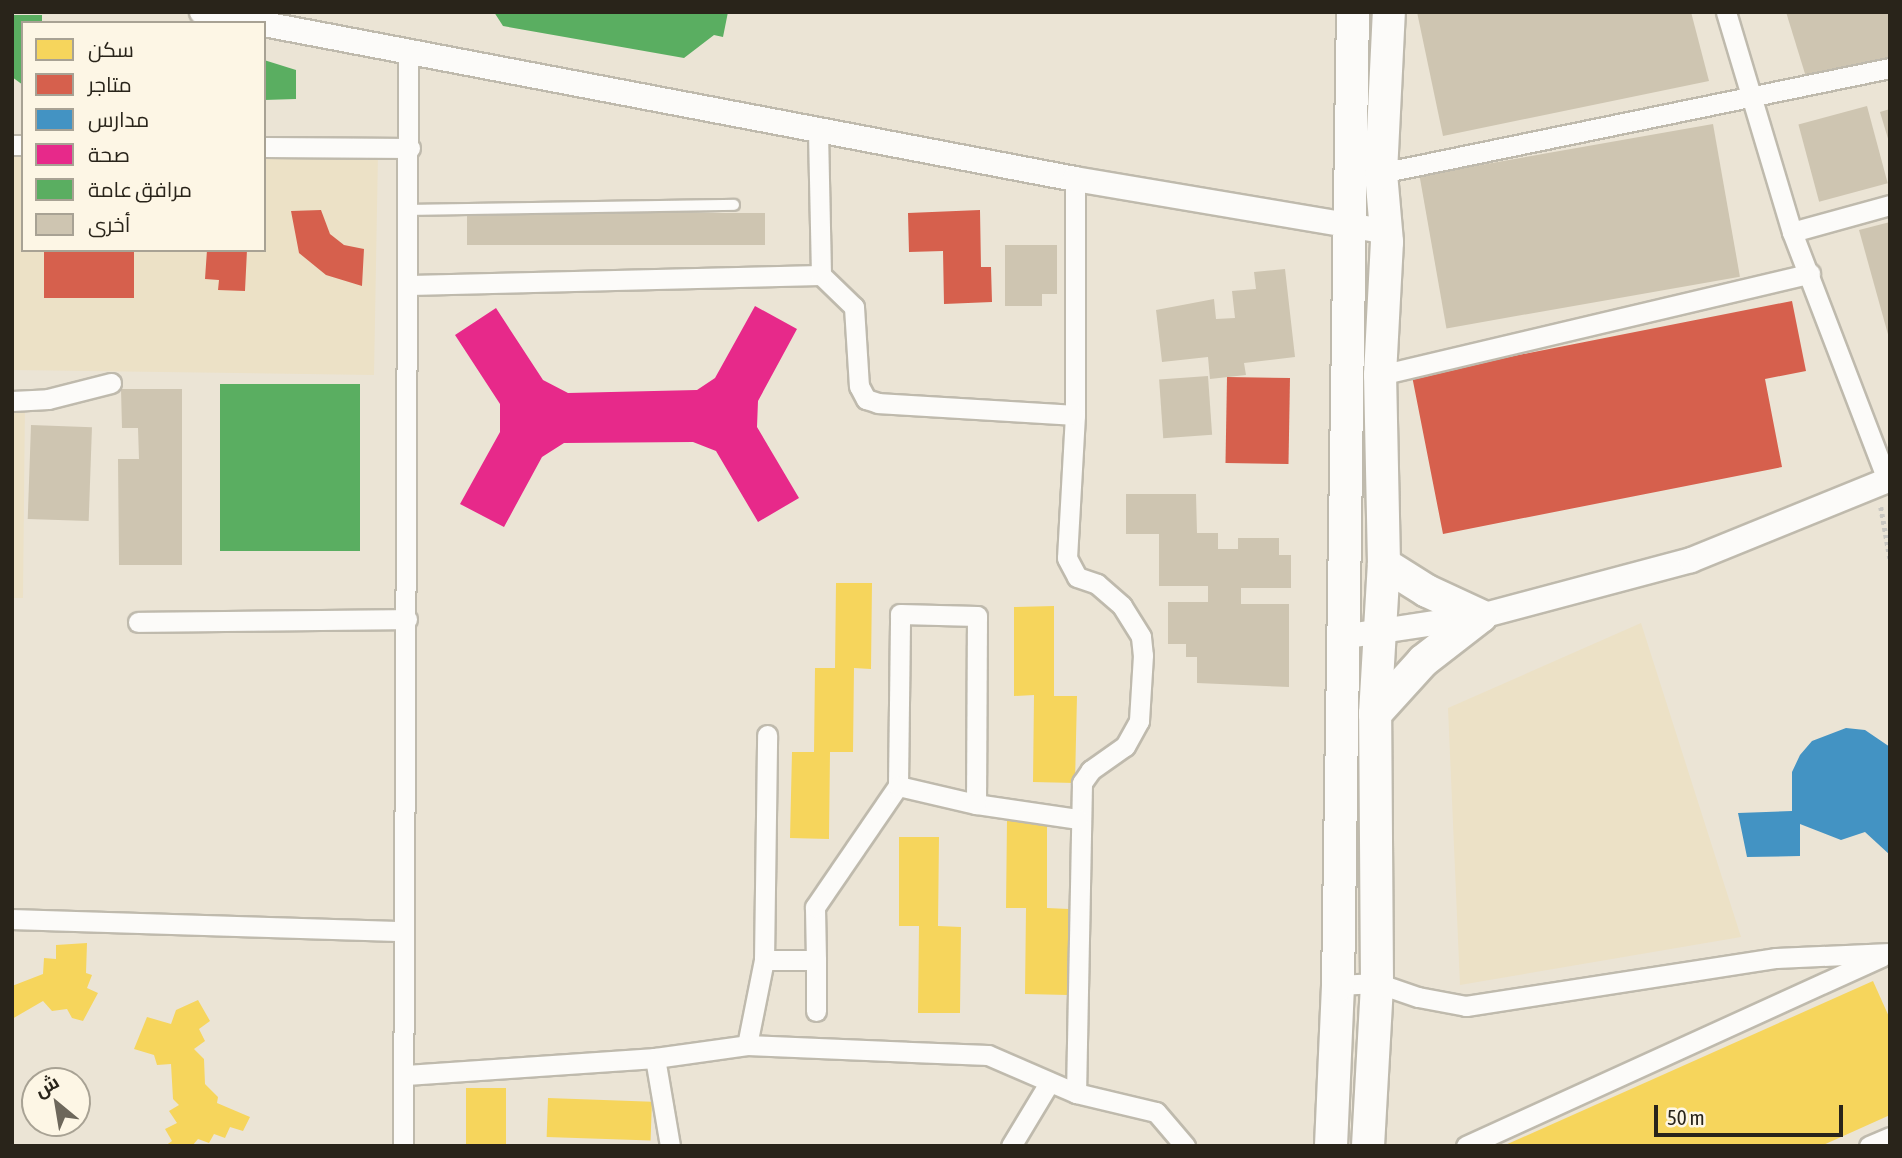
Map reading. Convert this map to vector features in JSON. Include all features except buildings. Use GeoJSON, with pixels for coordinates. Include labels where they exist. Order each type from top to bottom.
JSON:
{"type":"FeatureCollection","features":[{"type":"Feature","properties":{"kind":"main road"},"geometry":{"type":"LineString","coordinates":[[1331,1146],[1338,985],[1353,12]]}},
{"type":"Feature","properties":{"kind":"main road"},"geometry":{"type":"LineString","coordinates":[[1368,1146],[1377,983],[1375,714],[1384,564],[1380,374],[1387,232],[1381,173],[1389,12]]}},
{"type":"Feature","properties":{"kind":"main road"},"geometry":{"type":"LineString","coordinates":[[1375,714],[1430,654],[1481,616],[1427,591],[1384,564]]}},
{"type":"Feature","properties":{"kind":"street"},"geometry":{"type":"LineString","coordinates":[[202,12],[251,21]]}},
{"type":"Feature","properties":{"kind":"street"},"geometry":{"type":"LineString","coordinates":[[1342,637],[1381,634],[1481,616],[1691,560],[1885,481],[1793,232],[1726,12]]}},
{"type":"Feature","properties":{"kind":"street"},"geometry":{"type":"LineString","coordinates":[[266,24],[818,127],[1075,179],[1348,229],[1387,232]]}},
{"type":"Feature","properties":{"kind":"street"},"geometry":{"type":"LineString","coordinates":[[403,1146],[406,1075],[404,931],[411,148],[408,50]]}},
{"type":"Feature","properties":{"kind":"street"},"geometry":{"type":"LineString","coordinates":[[1381,173],[1890,68]]}},
{"type":"Feature","properties":{"kind":"street"},"geometry":{"type":"LineString","coordinates":[[818,127],[821,275],[853,307],[859,386],[866,399],[877,403],[1075,415]]}},
{"type":"Feature","properties":{"kind":"street"},"geometry":{"type":"LineString","coordinates":[[266,147],[411,148]]}},
{"type":"Feature","properties":{"kind":"street"},"geometry":{"type":"LineString","coordinates":[[1075,179],[1075,415],[1068,558],[1077,577],[1097,584],[1122,606],[1141,637],[1143,655],[1139,721],[1125,746],[1091,770],[1082,783],[1078,819],[1076,1093]]}},
{"type":"Feature","properties":{"kind":"street"},"geometry":{"type":"LineString","coordinates":[[1793,232],[1890,205]]}},
{"type":"Feature","properties":{"kind":"street"},"geometry":{"type":"LineString","coordinates":[[1380,374],[1810,272]]}},
{"type":"Feature","properties":{"kind":"street"},"geometry":{"type":"LineString","coordinates":[[409,285],[821,275]]}},
{"type":"Feature","properties":{"kind":"street"},"geometry":{"type":"LineString","coordinates":[[12,401],[48,400],[111,383]]}},
{"type":"Feature","properties":{"kind":"street"},"geometry":{"type":"LineString","coordinates":[[816,1011],[814,907],[898,786],[900,614],[977,616],[976,804]]}},
{"type":"Feature","properties":{"kind":"street"},"geometry":{"type":"LineString","coordinates":[[138,622],[407,619]]}},
{"type":"Feature","properties":{"kind":"street"},"geometry":{"type":"LineString","coordinates":[[747,1045],[764,960],[767,735]]}},
{"type":"Feature","properties":{"kind":"street"},"geometry":{"type":"LineString","coordinates":[[898,786],[976,804],[1078,819]]}},
{"type":"Feature","properties":{"kind":"street"},"geometry":{"type":"LineString","coordinates":[[12,919],[404,931]]}},
{"type":"Feature","properties":{"kind":"street"},"geometry":{"type":"LineString","coordinates":[[1338,985],[1377,983],[1418,997],[1466,1006],[1776,958],[1890,953]]}},
{"type":"Feature","properties":{"kind":"street"},"geometry":{"type":"LineString","coordinates":[[1466,1146],[1890,953]]}},
{"type":"Feature","properties":{"kind":"street"},"geometry":{"type":"LineString","coordinates":[[764,960],[816,960]]}},
{"type":"Feature","properties":{"kind":"street"},"geometry":{"type":"LineString","coordinates":[[406,1075],[655,1058],[747,1045],[988,1055],[1076,1093],[1156,1112],[1185,1146]]}},
{"type":"Feature","properties":{"kind":"street"},"geometry":{"type":"LineString","coordinates":[[655,1058],[670,1146]]}},
{"type":"Feature","properties":{"kind":"street"},"geometry":{"type":"LineString","coordinates":[[1011,1146],[1049,1083]]}},
{"type":"Feature","properties":{"kind":"street"},"geometry":{"type":"LineString","coordinates":[[1869,1146],[1890,1137]]}},
{"type":"Feature","properties":{"kind":"lane"},"geometry":{"type":"LineString","coordinates":[[410,210],[734,205]]}},
{"type":"Feature","properties":{"kind":"path"},"geometry":{"type":"LineString","coordinates":[[1885,481],[1890,558]]}},
{"type":"Feature","properties":{"kind":"shaded area"},"geometry":{"type":"Polygon","coordinates":[[[12,148],[21,148],[21,252],[266,252],[266,152],[378,154],[374,375],[12,370],[12,148]]]}},
{"type":"Feature","properties":{"kind":"shaded area"},"geometry":{"type":"Polygon","coordinates":[[[12,402],[25,402],[23,598],[12,598],[12,402]]]}},
{"type":"Feature","properties":{"kind":"shaded area"},"geometry":{"type":"Polygon","coordinates":[[[1641,623],[1741,937],[1460,985],[1448,708],[1641,623]]]}}]}
